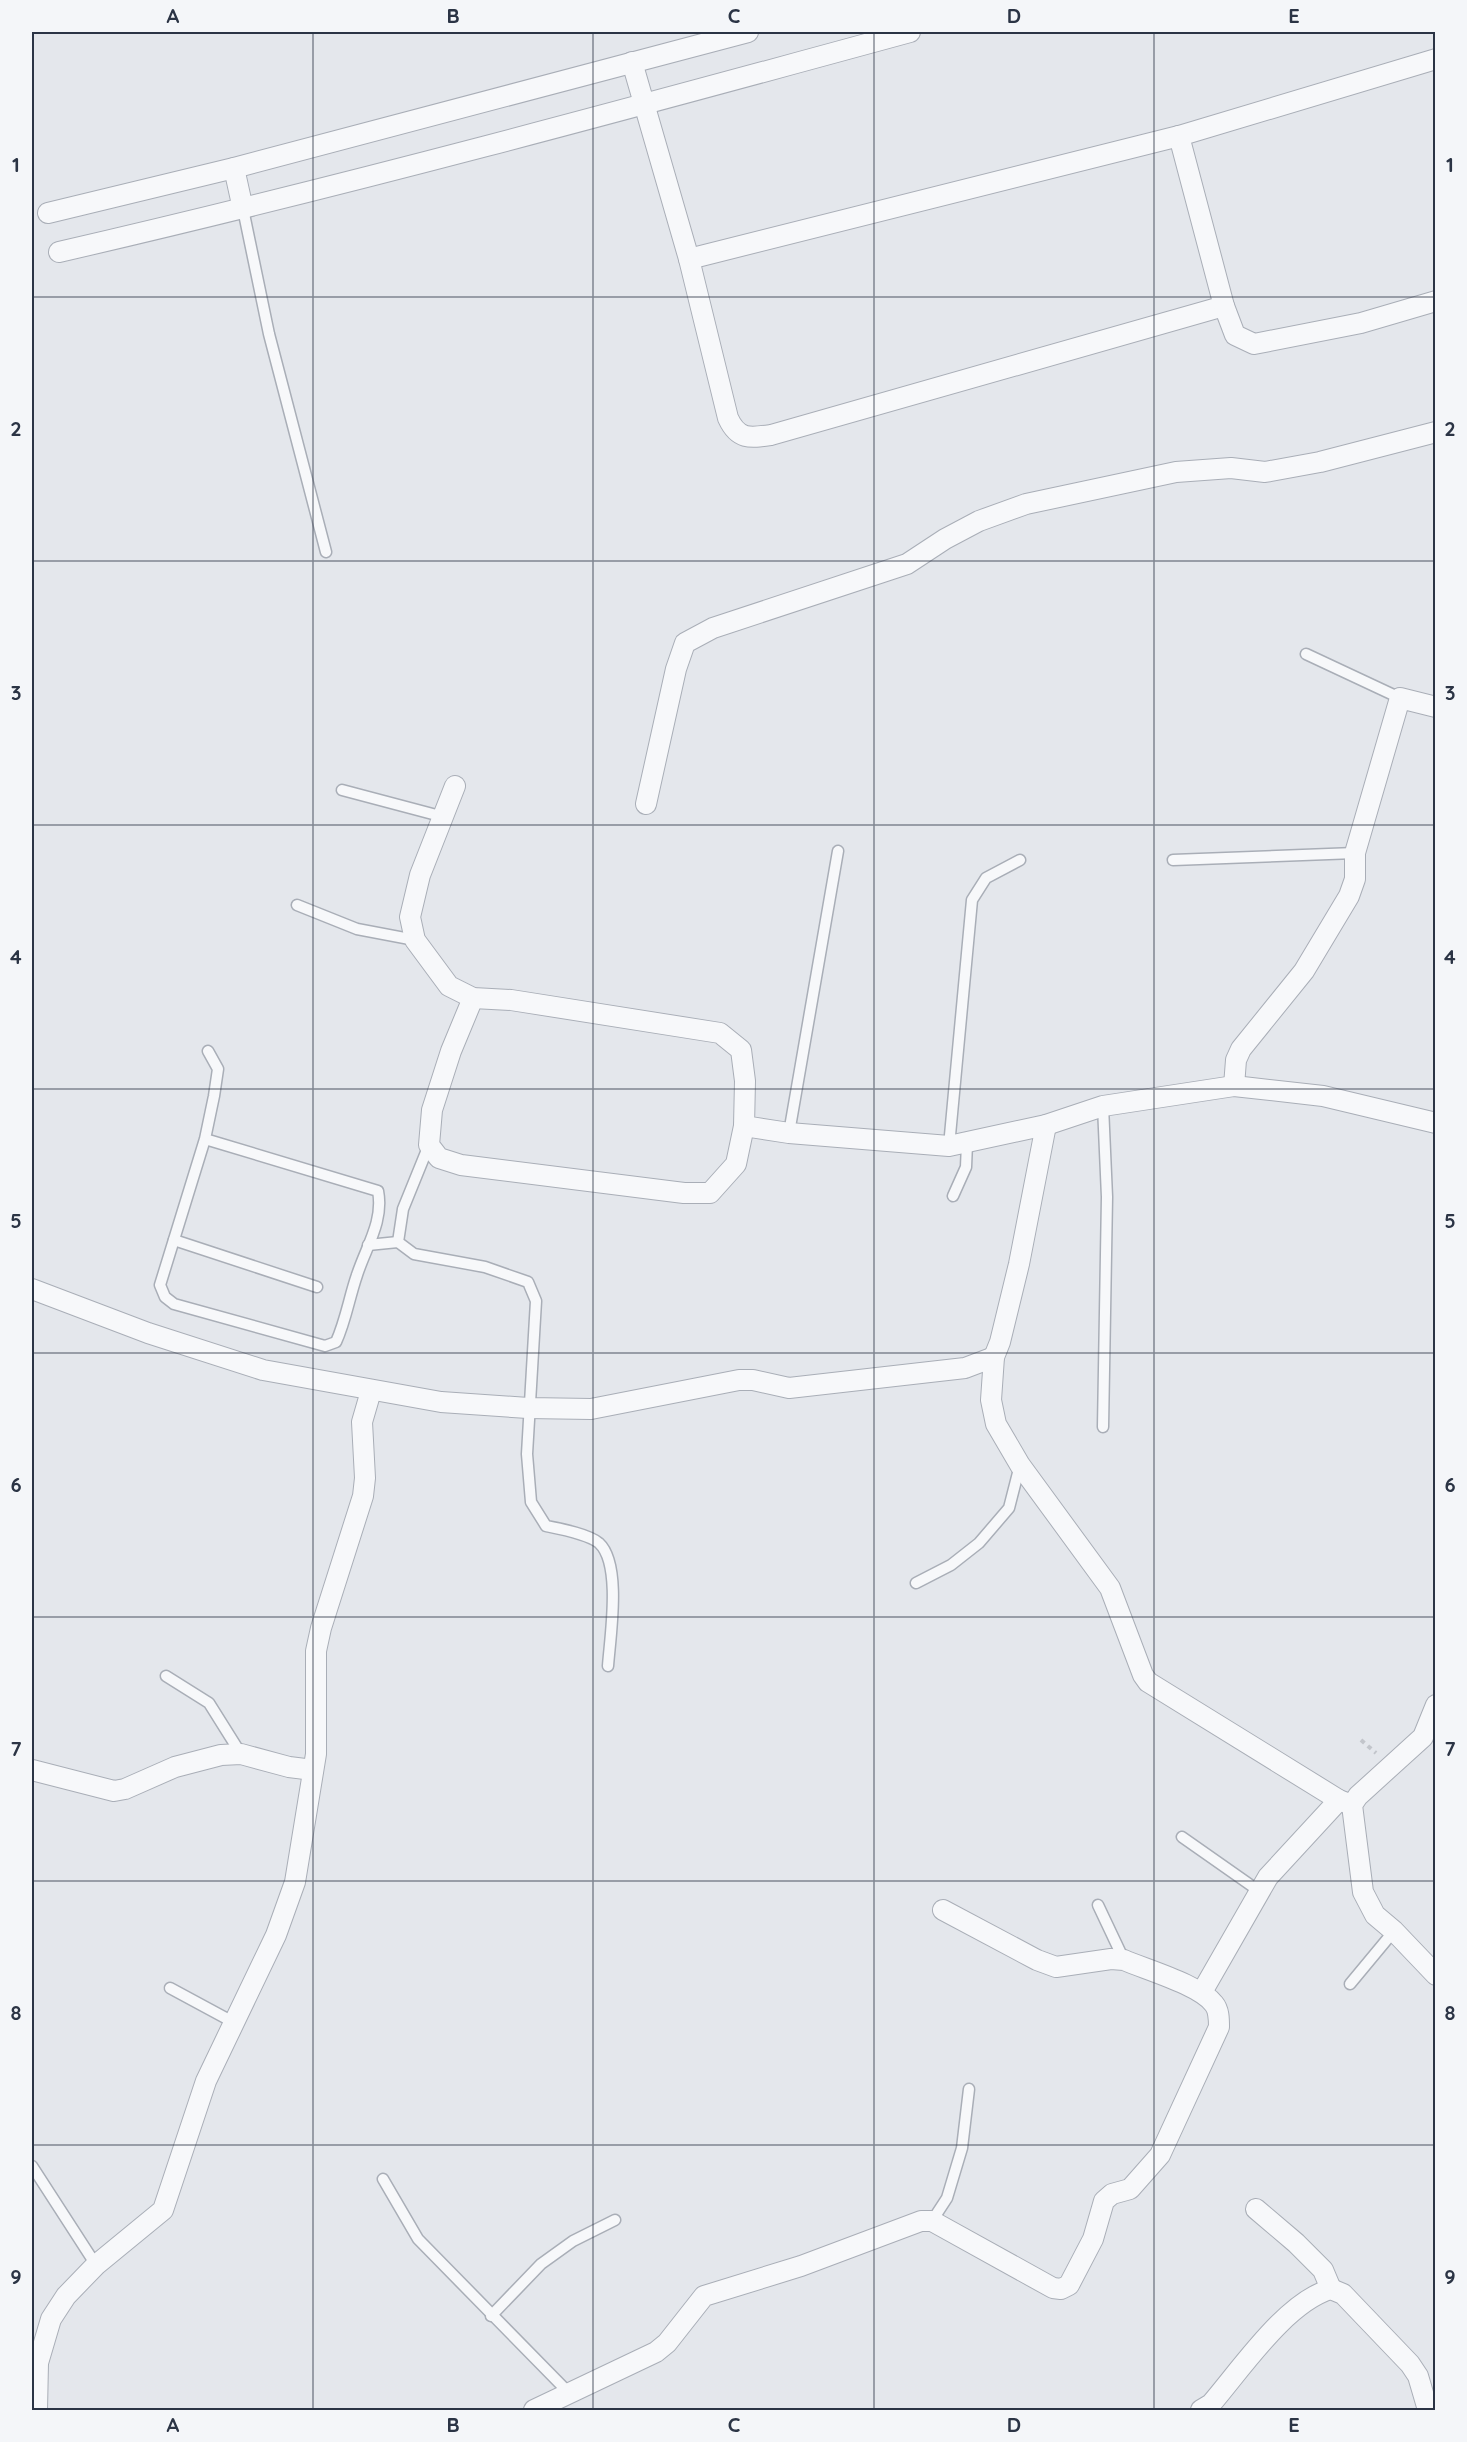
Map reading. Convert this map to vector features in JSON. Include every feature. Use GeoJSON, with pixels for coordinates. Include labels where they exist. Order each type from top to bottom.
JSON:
{"type":"FeatureCollection","features":[{"type":"Feature","properties":{"kind":"street"},"geometry":{"type":"LineString","coordinates":[[48,213],[234,168],[748,32]]}},
{"type":"Feature","properties":{"kind":"street"},"geometry":{"type":"LineString","coordinates":[[59,252],[243,209],[644,105],[910,32]]}},
{"type":"Feature","properties":{"kind":"street"},"geometry":{"type":"LineString","coordinates":[[632,62],[689,259],[728,418],[732,428],[741,435],[753,437],[782,432],[1224,306]]}},
{"type":"Feature","properties":{"kind":"street"},"geometry":{"type":"LineString","coordinates":[[689,259],[1179,136],[1434,64]]}},
{"type":"Feature","properties":{"kind":"street"},"geometry":{"type":"LineString","coordinates":[[1179,136],[1224,306],[1235,334],[1254,344],[1361,324],[1436,301]]}},
{"type":"Feature","properties":{"kind":"street"},"geometry":{"type":"LineString","coordinates":[[234,168],[243,209]]}},
{"type":"Feature","properties":{"kind":"street"},"geometry":{"type":"LineString","coordinates":[[646,804],[676,669],[685,643],[713,628],[907,564],[945,539],[979,521],[1026,504],[1176,472],[1231,468],[1265,471],[1320,462],[1436,432]]}},
{"type":"Feature","properties":{"kind":"street"},"geometry":{"type":"LineString","coordinates":[[1234,1086],[1236,1060],[1241,1048],[1304,971],[1349,896],[1355,879],[1355,853],[1400,698],[1436,707]]}},
{"type":"Feature","properties":{"kind":"street"},"geometry":{"type":"LineString","coordinates":[[455,786],[420,875],[410,917],[415,940],[449,986],[473,998],[511,1000],[720,1033],[741,1050],[745,1081],[744,1126],[736,1164],[710,1192],[684,1192],[461,1165],[439,1158],[429,1145],[432,1110],[451,1051],[473,998]]}},
{"type":"Feature","properties":{"kind":"street"},"geometry":{"type":"LineString","coordinates":[[744,1126],[789,1133],[958,1145],[1046,1125],[1103,1106],[1234,1086],[1312,1094],[1436,1123]]}},
{"type":"Feature","properties":{"kind":"street"},"geometry":{"type":"LineString","coordinates":[[1046,1125],[1019,1264],[994,1358],[991,1400],[996,1424],[1020,1465],[1110,1588],[1143,1675],[1148,1682],[1346,1802],[1364,1892],[1375,1915],[1395,1931],[1436,1975]]}},
{"type":"Feature","properties":{"kind":"street"},"geometry":{"type":"LineString","coordinates":[[32,1289],[148,1333],[263,1370],[441,1402],[528,1408],[591,1409],[739,1380],[753,1380],[789,1388],[965,1368],[994,1358]]}},
{"type":"Feature","properties":{"kind":"street"},"geometry":{"type":"LineString","coordinates":[[37,2410],[38,2363],[51,2319],[66,2296],[96,2265],[163,2210],[170,2195],[198,2102],[233,2022],[276,1935],[295,1882],[317,1748],[316,1651],[321,1628],[363,1496],[365,1478],[362,1422],[371,1391]]}},
{"type":"Feature","properties":{"kind":"street"},"geometry":{"type":"LineString","coordinates":[[1202,1992],[1268,1877],[1346,1802],[1358,1796],[1423,1737],[1436,1705]]}},
{"type":"Feature","properties":{"kind":"street"},"geometry":{"type":"LineString","coordinates":[[32,1770],[114,1791],[125,1789],[175,1767],[221,1755],[241,1754],[288,1767],[313,1770]]}},
{"type":"Feature","properties":{"kind":"street"},"geometry":{"type":"LineString","coordinates":[[534,2410],[656,2352],[667,2343],[704,2296],[801,2266],[921,2221],[932,2221],[1053,2288],[1061,2289],[1069,2285],[1093,2239],[1104,2201],[1112,2194],[1130,2189],[1160,2155],[1219,2026],[1216,2005],[1202,1992],[1124,1960],[1111,1959],[1056,1966],[1037,1960],[943,1910]]}},
{"type":"Feature","properties":{"kind":"street"},"geometry":{"type":"LineString","coordinates":[[1256,2209],[1323,2270],[1331,2289]]}},
{"type":"Feature","properties":{"kind":"street"},"geometry":{"type":"LineString","coordinates":[[1201,2410],[1211,2404],[1289,2313],[1315,2294],[1331,2289],[1343,2294],[1410,2364],[1418,2376],[1428,2410]]}},
{"type":"Feature","properties":{"kind":"lane"},"geometry":{"type":"LineString","coordinates":[[243,209],[268,334],[326,552]]}},
{"type":"Feature","properties":{"kind":"lane"},"geometry":{"type":"LineString","coordinates":[[1306,654],[1400,698]]}},
{"type":"Feature","properties":{"kind":"lane"},"geometry":{"type":"LineString","coordinates":[[342,790],[444,817]]}},
{"type":"Feature","properties":{"kind":"lane"},"geometry":{"type":"LineString","coordinates":[[789,1133],[838,851]]}},
{"type":"Feature","properties":{"kind":"lane"},"geometry":{"type":"LineString","coordinates":[[1173,860],[1355,853]]}},
{"type":"Feature","properties":{"kind":"lane"},"geometry":{"type":"LineString","coordinates":[[953,1196],[966,1167],[958,1145],[972,900],[986,878],[1020,860]]}},
{"type":"Feature","properties":{"kind":"lane"},"geometry":{"type":"LineString","coordinates":[[297,905],[357,929],[415,940]]}},
{"type":"Feature","properties":{"kind":"lane"},"geometry":{"type":"LineString","coordinates":[[205,1139],[378,1191],[381,1204],[377,1223],[356,1275],[345,1321],[336,1342],[325,1346],[174,1304],[165,1297],[160,1285],[205,1139],[218,1069],[208,1051]]}},
{"type":"Feature","properties":{"kind":"lane"},"geometry":{"type":"LineString","coordinates":[[1103,1106],[1107,1197],[1103,1427]]}},
{"type":"Feature","properties":{"kind":"lane"},"geometry":{"type":"LineString","coordinates":[[398,1242],[402,1209],[429,1145]]}},
{"type":"Feature","properties":{"kind":"lane"},"geometry":{"type":"LineString","coordinates":[[174,1240],[317,1287]]}},
{"type":"Feature","properties":{"kind":"lane"},"geometry":{"type":"LineString","coordinates":[[368,1245],[398,1242],[414,1254],[485,1267],[528,1282],[537,1301],[526,1454],[531,1502],[546,1526],[572,1531],[599,1543],[610,1561],[612,1590],[609,1666]]}},
{"type":"Feature","properties":{"kind":"lane"},"geometry":{"type":"LineString","coordinates":[[916,1583],[951,1565],[979,1543],[1009,1508],[1020,1465]]}},
{"type":"Feature","properties":{"kind":"lane"},"geometry":{"type":"LineString","coordinates":[[166,1676],[209,1703],[241,1754]]}},
{"type":"Feature","properties":{"kind":"lane"},"geometry":{"type":"LineString","coordinates":[[1182,1837],[1259,1891]]}},
{"type":"Feature","properties":{"kind":"lane"},"geometry":{"type":"LineString","coordinates":[[1098,1905],[1124,1960]]}},
{"type":"Feature","properties":{"kind":"lane"},"geometry":{"type":"LineString","coordinates":[[1350,1984],[1395,1931]]}},
{"type":"Feature","properties":{"kind":"lane"},"geometry":{"type":"LineString","coordinates":[[170,1988],[233,2022]]}},
{"type":"Feature","properties":{"kind":"lane"},"geometry":{"type":"LineString","coordinates":[[932,2221],[947,2198],[962,2148],[969,2089]]}},
{"type":"Feature","properties":{"kind":"lane"},"geometry":{"type":"LineString","coordinates":[[32,2166],[96,2265]]}},
{"type":"Feature","properties":{"kind":"lane"},"geometry":{"type":"LineString","coordinates":[[383,2179],[418,2239],[570,2394]]}},
{"type":"Feature","properties":{"kind":"lane"},"geometry":{"type":"LineString","coordinates":[[491,2316],[541,2264],[573,2241],[615,2220]]}}]}
